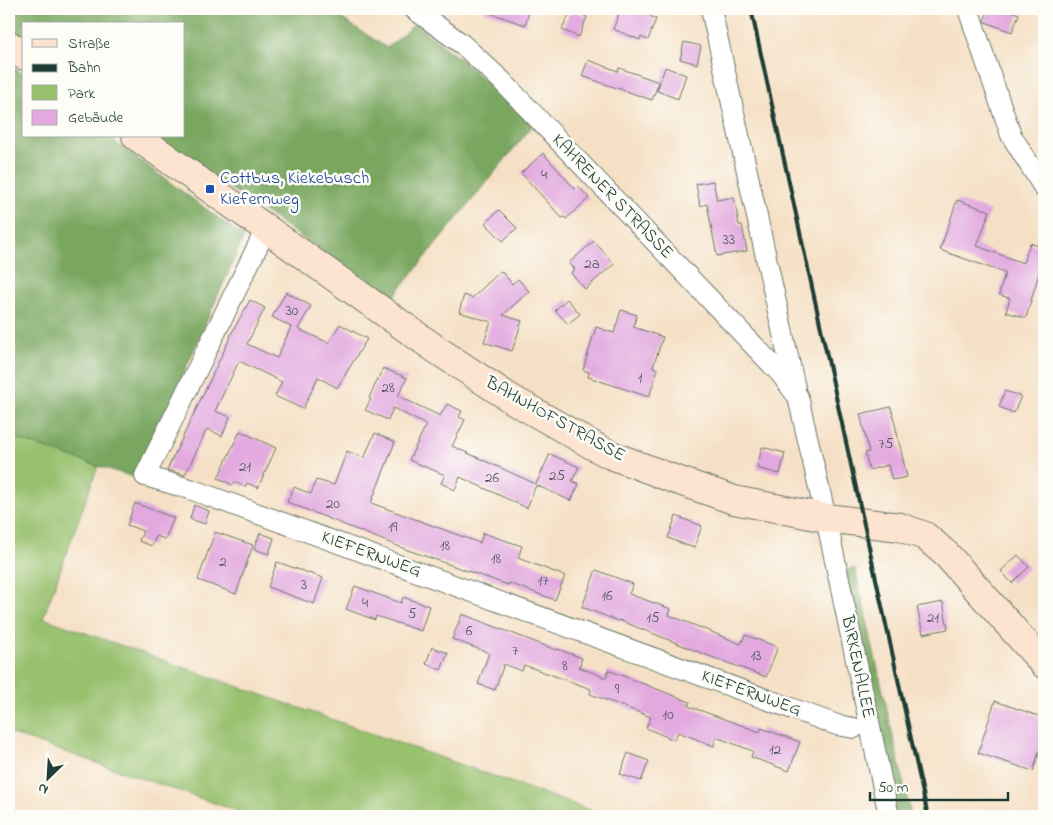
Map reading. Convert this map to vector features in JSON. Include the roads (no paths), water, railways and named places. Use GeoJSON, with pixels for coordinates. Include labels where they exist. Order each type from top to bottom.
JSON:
{"type":"FeatureCollection","features":[{"type":"Feature","properties":{"kind":"main road"},"geometry":{"type":"LineString","coordinates":[[9,45],[22,55]]}},
{"type":"Feature","properties":{"kind":"main road","name":"BAHNHOFSTRASSE"},"geometry":{"type":"LineString","coordinates":[[139,138],[437,350],[510,398],[611,455],[734,500],[826,518],[900,527],[925,536],[947,555],[1044,664]]}},
{"type":"Feature","properties":{"kind":"street","name":"KAHRENER STRASSE"},"geometry":{"type":"LineString","coordinates":[[414,9],[462,44],[501,80],[780,373],[798,398]]}},
{"type":"Feature","properties":{"kind":"street","name":"KAHRENER STRASSE"},"geometry":{"type":"LineString","coordinates":[[711,9],[826,518]]}},
{"type":"Feature","properties":{"kind":"street"},"geometry":{"type":"LineString","coordinates":[[968,9],[1011,135],[1044,188]]}},
{"type":"Feature","properties":{"kind":"street","name":"KIEFERNWEG"},"geometry":{"type":"LineString","coordinates":[[266,229],[145,476],[190,489],[837,725],[854,728]]}},
{"type":"Feature","properties":{"kind":"street","name":"BIRKENALLEE"},"geometry":{"type":"LineString","coordinates":[[826,518],[889,816]]}},
{"type":"Feature","properties":{"kind":"railway"},"geometry":{"type":"LineString","coordinates":[[751,9],[928,816]]}},
{"type":"Feature","properties":{"kind":"place","name":"Cottbus, Kiekebusch Kiefernweg"},"geometry":{"type":"Point","coordinates":[210,189]}}]}
